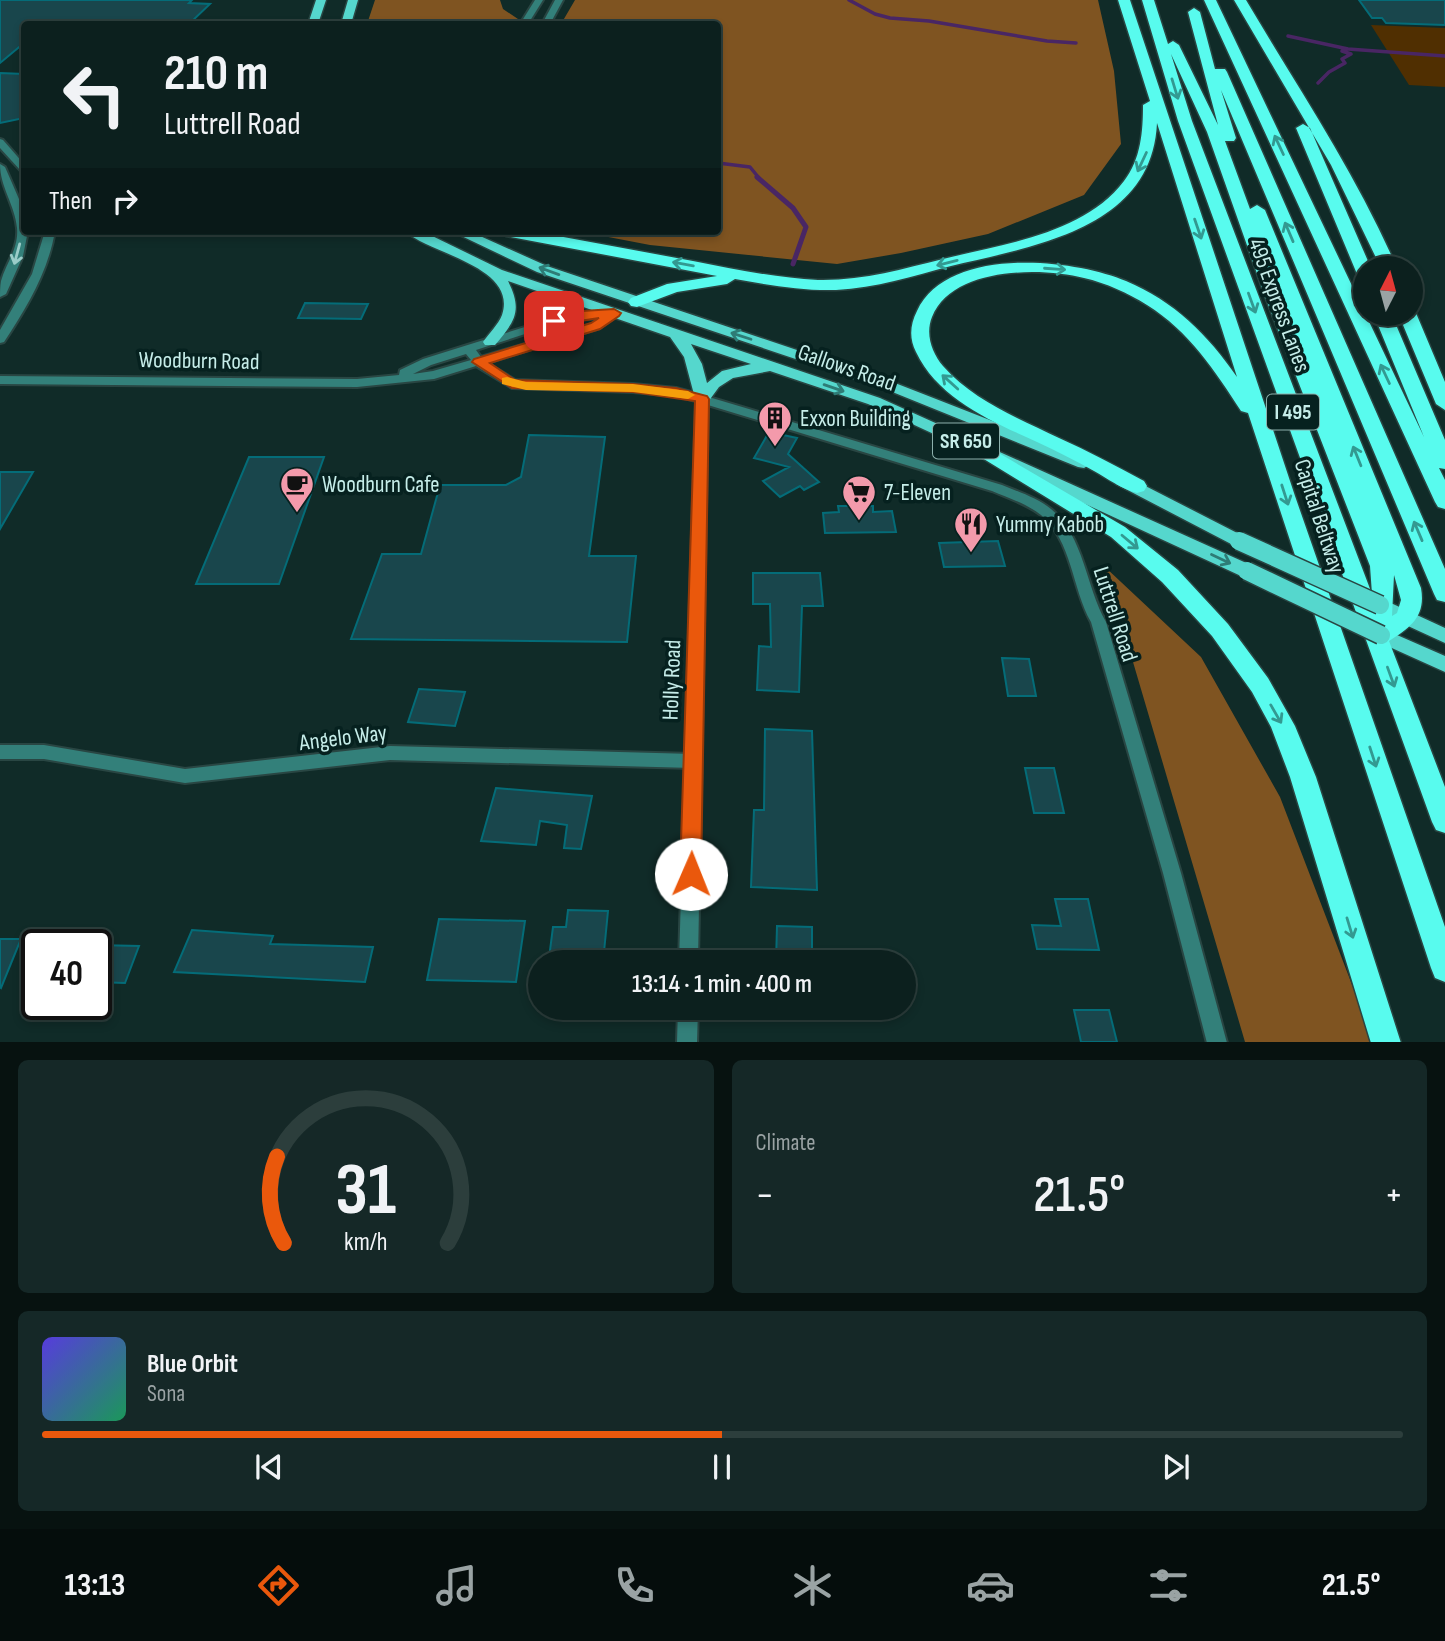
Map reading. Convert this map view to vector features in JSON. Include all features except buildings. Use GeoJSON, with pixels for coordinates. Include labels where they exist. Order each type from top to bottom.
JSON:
{"type":"FeatureCollection","features":[{"type":"Feature","properties":{"kind":"highway","name":"Capital Beltway"},"geometry":{"type":"LineString","coordinates":[[1124,0],[1264,430],[1445,968]]}},
{"type":"Feature","properties":{"kind":"highway"},"geometry":{"type":"LineString","coordinates":[[1150,0],[1214,132],[1275,299],[1384,575],[1385,590],[1380,605],[1381,635]]}},
{"type":"Feature","properties":{"kind":"highway","name":"495 Express Lanes"},"geometry":{"type":"LineString","coordinates":[[1150,0],[1185,121],[1445,822]]}},
{"type":"Feature","properties":{"kind":"highway"},"geometry":{"type":"LineString","coordinates":[[1210,0],[1445,502]]}},
{"type":"Feature","properties":{"kind":"highway"},"geometry":{"type":"LineString","coordinates":[[1240,0],[1343,175],[1384,256]]}},
{"type":"Feature","properties":{"kind":"highway"},"geometry":{"type":"LineString","coordinates":[[1191,6],[1218,104],[1238,163],[1410,588],[1412,600],[1407,618],[1381,635]]}},
{"type":"Feature","properties":{"kind":"highway","name":"495 Express Lanes"},"geometry":{"type":"LineString","coordinates":[[1191,6],[1445,594]]}},
{"type":"Feature","properties":{"kind":"highway"},"geometry":{"type":"LineString","coordinates":[[1272,55],[1357,256]]}},
{"type":"Feature","properties":{"kind":"highway"},"geometry":{"type":"LineString","coordinates":[[527,235],[750,277],[825,285],[897,276],[994,251],[1070,226],[1111,203],[1137,173],[1146,155],[1150,117],[1146,71]]}},
{"type":"Feature","properties":{"kind":"highway"},"geometry":{"type":"LineString","coordinates":[[1137,486],[982,408],[936,370],[923,350],[919,333],[925,308],[936,294],[974,275],[1020,267],[1081,272],[1117,283],[1155,302],[1194,331],[1220,364],[1264,430]]}},
{"type":"Feature","properties":{"kind":"highway"},"geometry":{"type":"LineString","coordinates":[[637,302],[694,283],[750,277]]}},
{"type":"Feature","properties":{"kind":"highway"},"geometry":{"type":"LineString","coordinates":[[1387,326],[1445,463]]}},
{"type":"Feature","properties":{"kind":"highway"},"geometry":{"type":"LineString","coordinates":[[1412,326],[1445,404]]}},
{"type":"Feature","properties":{"kind":"highway"},"geometry":{"type":"LineString","coordinates":[[968,441],[1118,532],[1150,558],[1220,630],[1260,685],[1283,726],[1303,777],[1386,1042]]}},
{"type":"Feature","properties":{"kind":"main road"},"geometry":{"type":"LineString","coordinates":[[314,21],[321,0]]}},
{"type":"Feature","properties":{"kind":"main road"},"geometry":{"type":"LineString","coordinates":[[347,21],[353,0]]}},
{"type":"Feature","properties":{"kind":"main road","name":"Gallows Road"},"geometry":{"type":"LineString","coordinates":[[420,235],[497,273],[874,401],[968,441],[1445,666]]}},
{"type":"Feature","properties":{"kind":"main road","name":"Gallows Road"},"geometry":{"type":"LineString","coordinates":[[465,235],[501,252],[637,302],[928,400],[1137,486],[1239,541],[1445,636]]}},
{"type":"Feature","properties":{"kind":"main road"},"geometry":{"type":"LineString","coordinates":[[490,342],[505,324],[512,310],[508,294],[497,273]]}},
{"type":"Feature","properties":{"kind":"main road","name":"Woodburn Road"},"geometry":{"type":"LineString","coordinates":[[614,313],[637,302]]}},
{"type":"Feature","properties":{"kind":"main road"},"geometry":{"type":"LineString","coordinates":[[676,335],[689,349],[696,362],[702,399]]}},
{"type":"Feature","properties":{"kind":"main road"},"geometry":{"type":"LineString","coordinates":[[702,399],[712,383],[738,369],[791,374]]}},
{"type":"Feature","properties":{"kind":"street"},"geometry":{"type":"LineString","coordinates":[[526,21],[539,0]]}},
{"type":"Feature","properties":{"kind":"street"},"geometry":{"type":"LineString","coordinates":[[548,21],[559,0]]}},
{"type":"Feature","properties":{"kind":"street"},"geometry":{"type":"LineString","coordinates":[[0,142],[21,166]]}},
{"type":"Feature","properties":{"kind":"street"},"geometry":{"type":"LineString","coordinates":[[0,167],[21,222]]}},
{"type":"Feature","properties":{"kind":"street"},"geometry":{"type":"LineString","coordinates":[[0,294],[18,256],[22,235]]}},
{"type":"Feature","properties":{"kind":"street"},"geometry":{"type":"LineString","coordinates":[[0,339],[31,289],[44,260],[49,235]]}},
{"type":"Feature","properties":{"kind":"street","name":"Woodburn Road"},"geometry":{"type":"LineString","coordinates":[[397,377],[427,362],[564,318],[614,313]]}},
{"type":"Feature","properties":{"kind":"street","name":"Woodburn Road"},"geometry":{"type":"LineString","coordinates":[[0,380],[328,384],[435,374],[596,326],[614,313]]}},
{"type":"Feature","properties":{"kind":"street","name":"Luttrell Road"},"geometry":{"type":"LineString","coordinates":[[468,349],[479,362],[499,377],[519,385],[676,392],[997,488],[1040,507],[1063,528],[1090,610],[1098,622],[1217,1042]]}},
{"type":"Feature","properties":{"kind":"street","name":"Holly Road"},"geometry":{"type":"LineString","coordinates":[[689,950],[702,399]]}},
{"type":"Feature","properties":{"kind":"street","name":"Angelo Way"},"geometry":{"type":"LineString","coordinates":[[0,751],[44,752],[186,776],[390,753],[693,761]]}},
{"type":"Feature","properties":{"kind":"street"},"geometry":{"type":"LineString","coordinates":[[687,1042],[688,1020]]}},
{"type":"Feature","properties":{"kind":"shaded area"},"geometry":{"type":"Polygon","coordinates":[[[375,0],[500,0],[503,9],[518,19],[517,21],[368,21],[375,0]]]}},
{"type":"Feature","properties":{"kind":"shaded area"},"geometry":{"type":"Polygon","coordinates":[[[575,0],[1098,0],[1114,71],[1121,144],[1084,195],[988,234],[901,253],[837,264],[650,245],[598,235],[721,235],[721,21],[563,21],[575,0]]]}},
{"type":"Feature","properties":{"kind":"shaded area"},"geometry":{"type":"Polygon","coordinates":[[[1371,25],[1445,28],[1445,87],[1409,85],[1371,25]]]}},
{"type":"Feature","properties":{"kind":"shaded area"},"geometry":{"type":"Polygon","coordinates":[[[1105,567],[1201,657],[1280,797],[1374,1042],[1245,1042],[1105,567]]]}},
{"type":"Feature","properties":{"kind":"waterway"},"geometry":{"type":"LineString","coordinates":[[849,0],[875,14],[890,18],[929,21],[1047,41],[1076,43]]}},
{"type":"Feature","properties":{"kind":"waterway"},"geometry":{"type":"LineString","coordinates":[[1288,36],[1348,49],[1445,56]]}},
{"type":"Feature","properties":{"kind":"waterway"},"geometry":{"type":"LineString","coordinates":[[1318,83],[1329,72],[1345,63],[1342,59],[1351,54],[1342,51],[1346,51]]}},
{"type":"Feature","properties":{"kind":"waterway"},"geometry":{"type":"LineString","coordinates":[[721,163],[750,167],[759,178]]}},
{"type":"Feature","properties":{"kind":"waterway"},"geometry":{"type":"LineString","coordinates":[[757,177],[793,208],[806,227],[793,264]]}},
{"type":"Feature","properties":{"kind":"slow traffic"},"geometry":{"type":"LineString","coordinates":[[507,381],[526,386],[633,388],[688,395]]}},
{"type":"Feature","properties":{"kind":"place","name":"Exxon Building"},"geometry":{"type":"Point","coordinates":[775,448]}},
{"type":"Feature","properties":{"kind":"place","name":"Woodburn Cafe"},"geometry":{"type":"Point","coordinates":[297,514]}},
{"type":"Feature","properties":{"kind":"place","name":"7-Eleven"},"geometry":{"type":"Point","coordinates":[859,522]}},
{"type":"Feature","properties":{"kind":"place","name":"Yummy Kabob"},"geometry":{"type":"Point","coordinates":[971,554]}},
{"type":"Feature","properties":{"kind":"route"},"geometry":{"type":"LineString","coordinates":[[554,321],[582,315],[614,313],[596,326],[479,362],[512,384],[633,388],[676,392],[702,399],[691,874]]}}]}
